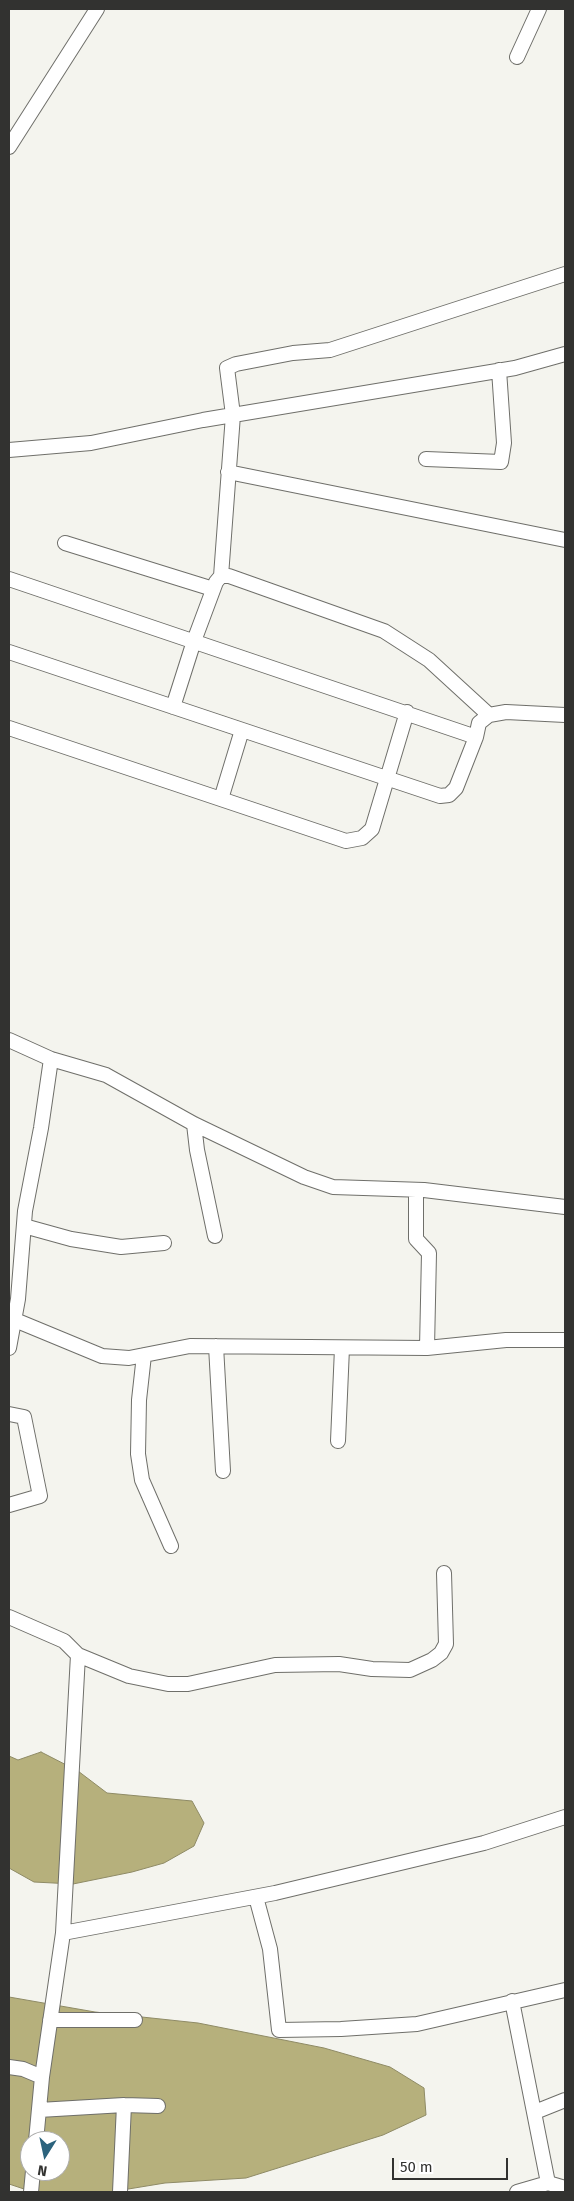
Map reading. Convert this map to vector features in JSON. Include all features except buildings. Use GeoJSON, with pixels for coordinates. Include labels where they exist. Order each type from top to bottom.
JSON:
{"type":"FeatureCollection","features":[{"type":"Feature","properties":{"kind":"street"},"geometry":{"type":"LineString","coordinates":[[9,147],[97,9]]}},
{"type":"Feature","properties":{"kind":"street"},"geometry":{"type":"LineString","coordinates":[[517,57],[540,9]]}},
{"type":"Feature","properties":{"kind":"street"},"geometry":{"type":"LineString","coordinates":[[173,707],[194,641],[221,576],[233,415],[227,368],[236,364],[293,353],[330,350],[565,274]]}},
{"type":"Feature","properties":{"kind":"street"},"geometry":{"type":"LineString","coordinates":[[9,450],[91,443],[233,415],[499,370],[565,354]]}},
{"type":"Feature","properties":{"kind":"street"},"geometry":{"type":"LineString","coordinates":[[426,459],[501,462],[504,443],[499,370]]}},
{"type":"Feature","properties":{"kind":"street"},"geometry":{"type":"LineString","coordinates":[[228,472],[565,540]]}},
{"type":"Feature","properties":{"kind":"street"},"geometry":{"type":"LineString","coordinates":[[64,542],[214,589]]}},
{"type":"Feature","properties":{"kind":"street"},"geometry":{"type":"LineString","coordinates":[[221,576],[229,576],[384,631],[429,660],[489,715]]}},
{"type":"Feature","properties":{"kind":"street"},"geometry":{"type":"LineString","coordinates":[[9,579],[476,737]]}},
{"type":"Feature","properties":{"kind":"street"},"geometry":{"type":"LineString","coordinates":[[9,652],[440,796],[449,795],[456,788],[476,737],[479,723],[489,715],[506,712],[565,715]]}},
{"type":"Feature","properties":{"kind":"street"},"geometry":{"type":"LineString","coordinates":[[9,728],[346,841],[362,838],[372,829],[406,712]]}},
{"type":"Feature","properties":{"kind":"street"},"geometry":{"type":"LineString","coordinates":[[222,799],[242,730]]}},
{"type":"Feature","properties":{"kind":"street"},"geometry":{"type":"LineString","coordinates":[[9,1040],[51,1058],[106,1075],[194,1124],[304,1177],[333,1188],[416,1190],[565,1207]]}},
{"type":"Feature","properties":{"kind":"street"},"geometry":{"type":"LineString","coordinates":[[9,1348],[15,1320],[24,1226],[51,1058]]}},
{"type":"Feature","properties":{"kind":"street"},"geometry":{"type":"LineString","coordinates":[[194,1124],[197,1150],[215,1236]]}},
{"type":"Feature","properties":{"kind":"street"},"geometry":{"type":"LineString","coordinates":[[416,1190],[416,1239],[428,1253],[427,1348]]}},
{"type":"Feature","properties":{"kind":"street"},"geometry":{"type":"LineString","coordinates":[[24,1226],[71,1240],[121,1247],[164,1243]]}},
{"type":"Feature","properties":{"kind":"street"},"geometry":{"type":"LineString","coordinates":[[15,1320],[102,1356],[129,1358],[190,1346],[427,1348],[506,1340],[565,1340]]}},
{"type":"Feature","properties":{"kind":"street"},"geometry":{"type":"LineString","coordinates":[[216,1346],[223,1471]]}},
{"type":"Feature","properties":{"kind":"street"},"geometry":{"type":"LineString","coordinates":[[338,1441],[342,1348]]}},
{"type":"Feature","properties":{"kind":"street"},"geometry":{"type":"LineString","coordinates":[[144,1356],[139,1400],[138,1454],[142,1480],[171,1546]]}},
{"type":"Feature","properties":{"kind":"street"},"geometry":{"type":"LineString","coordinates":[[9,1414],[24,1417],[40,1496],[9,1505]]}},
{"type":"Feature","properties":{"kind":"street"},"geometry":{"type":"LineString","coordinates":[[9,1617],[64,1642],[78,1655],[129,1676],[168,1684],[188,1684],[275,1665],[340,1664],[372,1669],[410,1670],[442,1653],[446,1644],[444,1573]]}},
{"type":"Feature","properties":{"kind":"street"},"geometry":{"type":"LineString","coordinates":[[37,2131],[42,2077],[63,1933],[78,1655]]}},
{"type":"Feature","properties":{"kind":"street"},"geometry":{"type":"LineString","coordinates":[[63,1933],[256,1897],[484,1843],[565,1817]]}},
{"type":"Feature","properties":{"kind":"street"},"geometry":{"type":"LineString","coordinates":[[256,1897],[270,1949],[279,2030],[341,2029],[418,2024],[565,1990]]}},
{"type":"Feature","properties":{"kind":"street"},"geometry":{"type":"LineString","coordinates":[[512,2002],[548,2183]]}},
{"type":"Feature","properties":{"kind":"street"},"geometry":{"type":"LineString","coordinates":[[50,2020],[136,2020]]}},
{"type":"Feature","properties":{"kind":"street"},"geometry":{"type":"LineString","coordinates":[[9,2067],[23,2069],[42,2077]]}},
{"type":"Feature","properties":{"kind":"street"},"geometry":{"type":"LineString","coordinates":[[535,2112],[565,2100]]}},
{"type":"Feature","properties":{"kind":"street"},"geometry":{"type":"LineString","coordinates":[[39,2110],[124,2105],[158,2106]]}},
{"type":"Feature","properties":{"kind":"street"},"geometry":{"type":"LineString","coordinates":[[120,2192],[124,2105]]}},
{"type":"Feature","properties":{"kind":"street"},"geometry":{"type":"LineString","coordinates":[[517,2192],[548,2183],[565,2188]]}},
{"type":"Feature","properties":{"kind":"shaded area"},"geometry":{"type":"Polygon","coordinates":[[[41,1752],[78,1771],[107,1793],[192,1801],[204,1823],[194,1846],[164,1863],[132,1872],[73,1884],[34,1882],[9,1868],[9,1756],[18,1760],[41,1752]]]}},
{"type":"Feature","properties":{"kind":"shaded area"},"geometry":{"type":"Polygon","coordinates":[[[9,1997],[95,2012],[198,2023],[324,2048],[390,2067],[424,2088],[426,2115],[383,2135],[246,2178],[165,2183],[110,2192],[33,2192],[9,2184],[9,1997]]]}}]}
